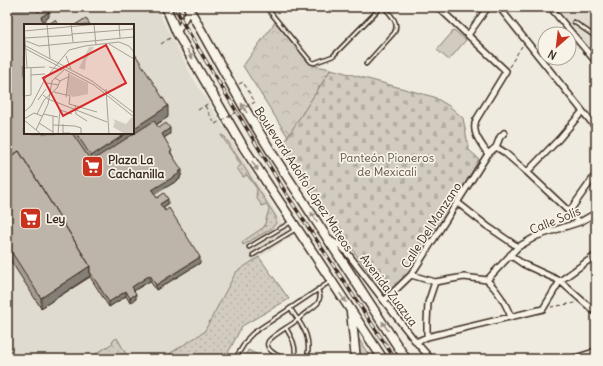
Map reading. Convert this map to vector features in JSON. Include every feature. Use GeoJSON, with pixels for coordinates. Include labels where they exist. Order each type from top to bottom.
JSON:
{"type":"FeatureCollection","features":[{"type":"Feature","properties":{"kind":"main road"},"geometry":{"type":"LineString","coordinates":[[166,7],[177,33],[248,154],[383,359]]}},
{"type":"Feature","properties":{"kind":"main road","name":"Boulevard Adolfo López Mateos"},"geometry":{"type":"LineString","coordinates":[[190,8],[245,108],[275,158],[406,359]]}},
{"type":"Feature","properties":{"kind":"main road"},"geometry":{"type":"LineString","coordinates":[[351,310],[356,359]]}},
{"type":"Feature","properties":{"kind":"main road"},"geometry":{"type":"LineString","coordinates":[[575,359],[596,351]]}},
{"type":"Feature","properties":{"kind":"street"},"geometry":{"type":"LineString","coordinates":[[438,7],[506,71],[476,120],[474,128],[488,154]]}},
{"type":"Feature","properties":{"kind":"street"},"geometry":{"type":"LineString","coordinates":[[468,35],[488,7]]}},
{"type":"Feature","properties":{"kind":"street"},"geometry":{"type":"LineString","coordinates":[[499,7],[596,128]]}},
{"type":"Feature","properties":{"kind":"street"},"geometry":{"type":"LineString","coordinates":[[550,7],[596,62]]}},
{"type":"Feature","properties":{"kind":"street"},"geometry":{"type":"LineString","coordinates":[[177,33],[190,8]]}},
{"type":"Feature","properties":{"kind":"street"},"geometry":{"type":"LineString","coordinates":[[527,172],[559,139],[582,112]]}},
{"type":"Feature","properties":{"kind":"street","name":"Calle Del Manzano"},"geometry":{"type":"LineString","coordinates":[[384,301],[411,275],[488,154],[496,147],[500,137],[504,133]]}},
{"type":"Feature","properties":{"kind":"street"},"geometry":{"type":"LineString","coordinates":[[496,147],[527,172],[580,222]]}},
{"type":"Feature","properties":{"kind":"street"},"geometry":{"type":"LineString","coordinates":[[569,212],[596,174]]}},
{"type":"Feature","properties":{"kind":"street"},"geometry":{"type":"LineString","coordinates":[[458,203],[487,226],[518,247]]}},
{"type":"Feature","properties":{"kind":"street","name":"Calle Solís"},"geometry":{"type":"LineString","coordinates":[[487,280],[518,247],[537,236],[580,222],[596,213]]}},
{"type":"Feature","properties":{"kind":"street","name":"Avenida Zuazua"},"geometry":{"type":"LineString","coordinates":[[327,238],[341,246],[349,254],[416,342],[431,359]]}},
{"type":"Feature","properties":{"kind":"street"},"geometry":{"type":"LineString","coordinates":[[510,255],[523,264],[560,281],[595,312]]}},
{"type":"Feature","properties":{"kind":"street"},"geometry":{"type":"LineString","coordinates":[[416,342],[427,337],[543,309],[560,281],[596,255]]}},
{"type":"Feature","properties":{"kind":"street"},"geometry":{"type":"LineString","coordinates":[[411,275],[435,282],[464,278],[487,280],[496,288],[505,302],[511,317]]}},
{"type":"Feature","properties":{"kind":"street"},"geometry":{"type":"LineString","coordinates":[[427,337],[428,303],[435,282]]}},
{"type":"Feature","properties":{"kind":"lane"},"geometry":{"type":"LineString","coordinates":[[266,7],[310,62],[314,63],[333,56],[382,7],[393,18],[396,28],[394,33],[366,64]]}},
{"type":"Feature","properties":{"kind":"lane"},"geometry":{"type":"LineString","coordinates":[[574,22],[596,37]]}},
{"type":"Feature","properties":{"kind":"lane"},"geometry":{"type":"LineString","coordinates":[[249,247],[294,225]]}},
{"type":"Feature","properties":{"kind":"lane"},"geometry":{"type":"LineString","coordinates":[[253,255],[294,225]]}},
{"type":"Feature","properties":{"kind":"lane"},"geometry":{"type":"LineString","coordinates":[[235,359],[248,338],[253,333],[331,281]]}},
{"type":"Feature","properties":{"kind":"lane"},"geometry":{"type":"LineString","coordinates":[[286,328],[293,339],[296,352],[290,359],[286,359],[270,351],[267,343],[269,340],[286,328],[298,320],[318,303],[320,297],[318,290]]}},
{"type":"Feature","properties":{"kind":"lane"},"geometry":{"type":"LineString","coordinates":[[290,308],[307,334],[309,344],[307,359]]}},
{"type":"Feature","properties":{"kind":"path"},"geometry":{"type":"LineString","coordinates":[[161,44],[177,33]]}},
{"type":"Feature","properties":{"kind":"path"},"geometry":{"type":"LineString","coordinates":[[506,71],[526,40]]}},
{"type":"Feature","properties":{"kind":"path"},"geometry":{"type":"LineString","coordinates":[[205,106],[215,124],[255,102],[243,82]]}},
{"type":"Feature","properties":{"kind":"path"},"geometry":{"type":"LineString","coordinates":[[198,110],[216,99]]}},
{"type":"Feature","properties":{"kind":"path"},"geometry":{"type":"LineString","coordinates":[[543,309],[582,301]]}},
{"type":"Feature","properties":{"kind":"shaded area"},"geometry":{"type":"Polygon","coordinates":[[[7,7],[156,7],[192,76],[293,240],[288,239],[236,272],[204,332],[161,359],[25,359],[17,357],[7,342],[7,7]]]}},
{"type":"Feature","properties":{"kind":"shaded area"},"geometry":{"type":"Polygon","coordinates":[[[553,7],[596,7],[596,59],[577,36],[577,26],[569,26],[553,7]]]}},
{"type":"Feature","properties":{"kind":"green space"},"geometry":{"type":"Polygon","coordinates":[[[275,22],[310,64],[331,69],[288,137],[243,66],[275,22]]]}},
{"type":"Feature","properties":{"kind":"green space"},"geometry":{"type":"Polygon","coordinates":[[[454,30],[466,40],[449,60],[437,50],[454,30]]]}},
{"type":"Feature","properties":{"kind":"green space","name":"Panteón Pioneros de Mexicali"},"geometry":{"type":"Polygon","coordinates":[[[331,69],[434,97],[449,106],[463,118],[469,150],[479,159],[446,218],[410,273],[387,295],[384,294],[376,283],[281,147],[331,69]]]}},
{"type":"Feature","properties":{"kind":"green space"},"geometry":{"type":"Polygon","coordinates":[[[221,135],[225,137],[276,217],[276,223],[271,229],[243,245],[242,242],[264,227],[269,209],[266,204],[262,206],[256,197],[257,189],[247,175],[243,177],[237,168],[241,165],[221,135]]]}},
{"type":"Feature","properties":{"kind":"green space"},"geometry":{"type":"Polygon","coordinates":[[[259,257],[289,299],[242,326],[228,353],[219,359],[161,359],[204,332],[236,272],[259,257]]]}},
{"type":"Feature","properties":{"kind":"green space"},"geometry":{"type":"Polygon","coordinates":[[[357,336],[371,359],[360,359],[357,336]]]}},
{"type":"Feature","properties":{"kind":"green space"},"geometry":{"type":"Polygon","coordinates":[[[117,338],[126,354],[126,359],[88,359],[113,343],[112,341],[117,338]]]}},
{"type":"Feature","properties":{"kind":"green space"},"geometry":{"type":"Polygon","coordinates":[[[248,350],[266,359],[244,359],[248,350]]]}},
{"type":"Feature","properties":{"kind":"building","name":"Plaza La Cachanilla"},"geometry":{"type":"Polygon","coordinates":[[[7,7],[34,7],[38,12],[46,7],[49,12],[41,17],[44,24],[24,24],[24,134],[73,134],[91,161],[154,121],[159,128],[166,123],[170,128],[162,134],[172,151],[170,152],[182,170],[178,172],[180,173],[152,190],[157,198],[164,193],[168,199],[160,204],[165,211],[169,208],[200,257],[156,285],[150,275],[132,287],[136,294],[130,298],[126,291],[109,302],[90,272],[90,266],[19,151],[11,156],[7,149],[7,7]]]}},
{"type":"Feature","properties":{"kind":"building"},"geometry":{"type":"Polygon","coordinates":[[[86,18],[89,24],[77,24],[86,18]]]}},
{"type":"Feature","properties":{"kind":"building"},"geometry":{"type":"Polygon","coordinates":[[[55,20],[57,24],[49,24],[55,20]]]}},
{"type":"Feature","properties":{"kind":"building"},"geometry":{"type":"Polygon","coordinates":[[[134,53],[168,106],[134,128],[134,53]]]}},
{"type":"Feature","properties":{"kind":"building"},"geometry":{"type":"Polygon","coordinates":[[[77,134],[125,134],[91,156],[77,134]]]}},
{"type":"Feature","properties":{"kind":"building","name":"Ley"},"geometry":{"type":"Polygon","coordinates":[[[7,149],[11,156],[19,151],[90,266],[41,298],[7,245],[7,149]]]}},
{"type":"Feature","properties":{"kind":"railway"},"geometry":{"type":"LineString","coordinates":[[175,7],[183,23],[287,195],[395,359]]}},
{"type":"Feature","properties":{"kind":"place","name":"Plaza La Cachanilla"},"geometry":{"type":"Point","coordinates":[92,166]}},
{"type":"Feature","properties":{"kind":"place","name":"Ley"},"geometry":{"type":"Point","coordinates":[30,218]}}]}
